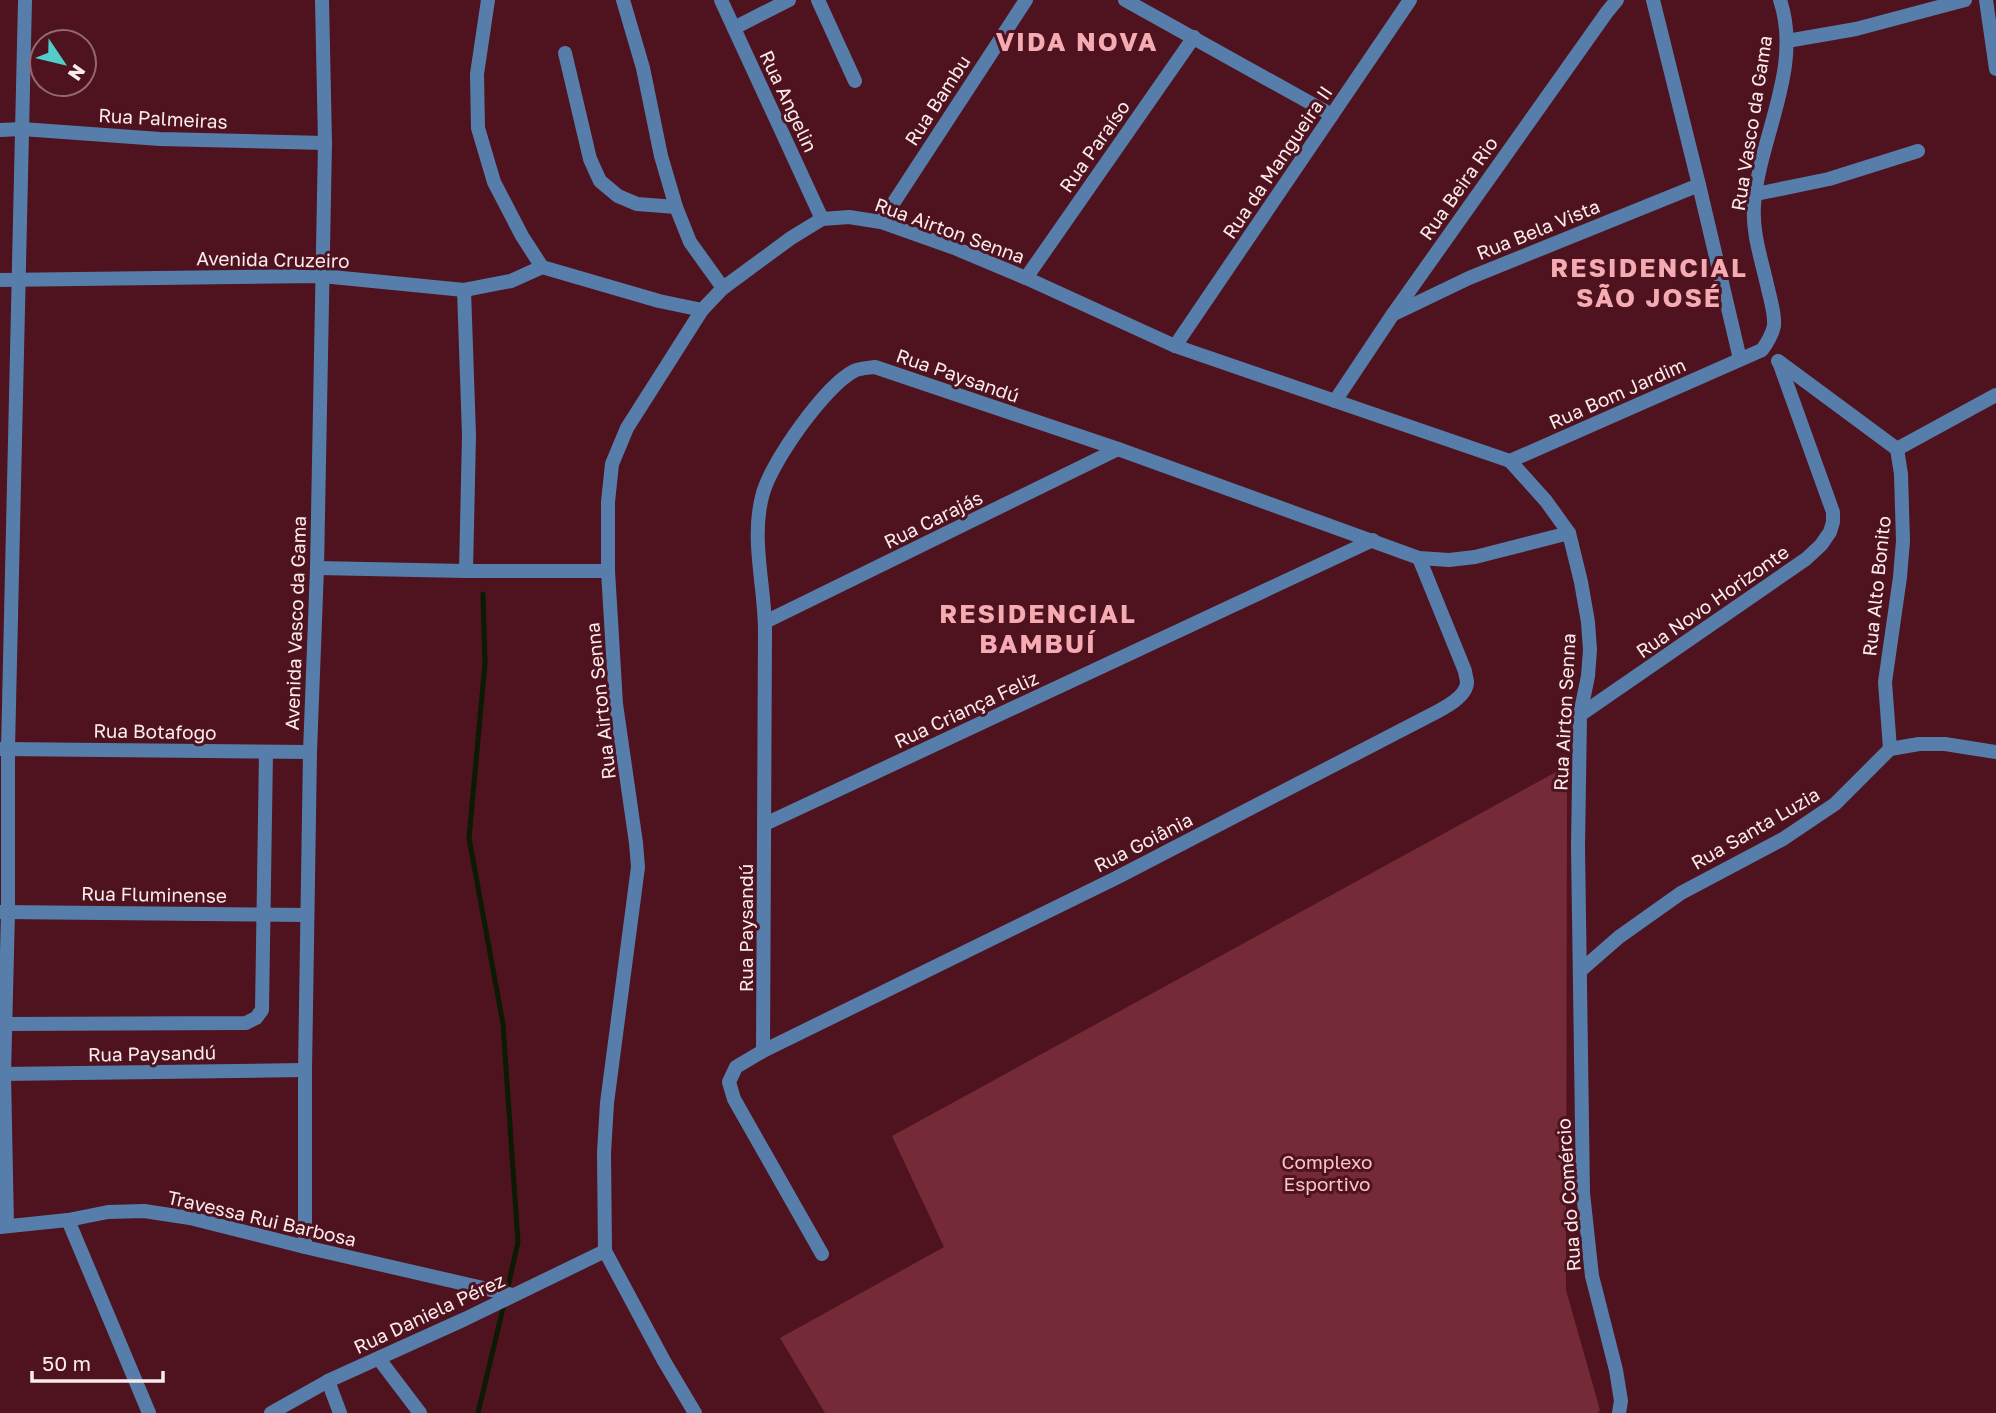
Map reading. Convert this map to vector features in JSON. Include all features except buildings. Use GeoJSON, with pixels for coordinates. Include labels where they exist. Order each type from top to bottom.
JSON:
{"type":"FeatureCollection","features":[{"type":"Feature","properties":{"kind":"street"},"geometry":{"type":"LineString","coordinates":[[4,1227],[4,749],[25,0]]}},
{"type":"Feature","properties":{"kind":"street","name":"Avenida Vasco da Gama"},"geometry":{"type":"LineString","coordinates":[[305,1247],[307,915],[325,144],[322,0]]}},
{"type":"Feature","properties":{"kind":"street"},"geometry":{"type":"LineString","coordinates":[[488,0],[477,74],[478,128],[494,182],[522,236],[542,267],[659,301],[702,310]]}},
{"type":"Feature","properties":{"kind":"street"},"geometry":{"type":"LineString","coordinates":[[624,0],[643,68],[661,156],[676,207],[690,242],[723,288]]}},
{"type":"Feature","properties":{"kind":"street","name":"Rua Angelin"},"geometry":{"type":"LineString","coordinates":[[720,0],[822,219]]}},
{"type":"Feature","properties":{"kind":"street"},"geometry":{"type":"LineString","coordinates":[[734,28],[789,0]]}},
{"type":"Feature","properties":{"kind":"street"},"geometry":{"type":"LineString","coordinates":[[818,0],[855,81]]}},
{"type":"Feature","properties":{"kind":"street","name":"Rua Bambu"},"geometry":{"type":"LineString","coordinates":[[881,222],[1026,0]]}},
{"type":"Feature","properties":{"kind":"street"},"geometry":{"type":"LineString","coordinates":[[1125,0],[1332,114]]}},
{"type":"Feature","properties":{"kind":"street","name":"Rua da Mangueira II"},"geometry":{"type":"LineString","coordinates":[[1175,346],[1410,0]]}},
{"type":"Feature","properties":{"kind":"street","name":"Rua Beira Rio"},"geometry":{"type":"LineString","coordinates":[[1335,401],[1393,314],[1617,0]]}},
{"type":"Feature","properties":{"kind":"street"},"geometry":{"type":"LineString","coordinates":[[1653,0],[1740,359],[1762,350],[1897,449],[1996,395]]}},
{"type":"Feature","properties":{"kind":"street","name":"Rua Vasco da Gama"},"geometry":{"type":"LineString","coordinates":[[1762,350],[1774,328],[1774,313],[1755,232],[1756,194],[1783,75],[1787,41],[1785,13],[1780,0]]}},
{"type":"Feature","properties":{"kind":"street"},"geometry":{"type":"LineString","coordinates":[[1787,41],[1856,29],[1965,0]]}},
{"type":"Feature","properties":{"kind":"street"},"geometry":{"type":"LineString","coordinates":[[1986,0],[1996,69]]}},
{"type":"Feature","properties":{"kind":"street","name":"Rua Paraíso"},"geometry":{"type":"LineString","coordinates":[[1026,278],[1194,37]]}},
{"type":"Feature","properties":{"kind":"street"},"geometry":{"type":"LineString","coordinates":[[565,54],[590,159],[600,181],[618,196],[637,204],[676,207]]}},
{"type":"Feature","properties":{"kind":"street","name":"Rua Palmeiras"},"geometry":{"type":"LineString","coordinates":[[0,130],[22,129],[160,139],[325,144]]}},
{"type":"Feature","properties":{"kind":"street"},"geometry":{"type":"LineString","coordinates":[[1756,194],[1829,179],[1918,151]]}},
{"type":"Feature","properties":{"kind":"street","name":"Rua Bela Vista"},"geometry":{"type":"LineString","coordinates":[[1393,314],[1469,278],[1699,185]]}},
{"type":"Feature","properties":{"kind":"street","name":"Rua Airton Senna"},"geometry":{"type":"LineString","coordinates":[[695,1413],[605,1251],[604,1153],[607,1103],[638,867],[616,704],[608,570],[608,502],[612,464],[627,428],[702,310],[723,288],[791,238],[822,219],[849,217],[881,222],[957,249],[1026,278],[1175,346],[1510,461],[1546,501],[1569,533],[1581,582],[1590,650],[1580,715],[1580,971]]}},
{"type":"Feature","properties":{"kind":"street","name":"Avenida Cruzeiro"},"geometry":{"type":"LineString","coordinates":[[0,280],[322,276],[464,290],[511,281],[542,267]]}},
{"type":"Feature","properties":{"kind":"street"},"geometry":{"type":"LineString","coordinates":[[464,290],[469,435],[466,571]]}},
{"type":"Feature","properties":{"kind":"street","name":"Rua Bom Jardim"},"geometry":{"type":"LineString","coordinates":[[1510,461],[1740,359]]}},
{"type":"Feature","properties":{"kind":"street","name":"Rua Novo Horizonte"},"geometry":{"type":"LineString","coordinates":[[1580,715],[1806,559],[1830,532],[1833,512],[1779,362]]}},
{"type":"Feature","properties":{"kind":"street","name":"Rua Paysandú"},"geometry":{"type":"LineString","coordinates":[[764,1051],[765,622],[757,525],[763,493],[773,468],[806,420],[834,386],[855,370],[875,367],[1118,449],[1419,558],[1475,558],[1569,533]]}},
{"type":"Feature","properties":{"kind":"street","name":"Rua Carajás"},"geometry":{"type":"LineString","coordinates":[[765,622],[1118,449]]}},
{"type":"Feature","properties":{"kind":"street","name":"Rua Alto Bonito"},"geometry":{"type":"LineString","coordinates":[[1891,749],[1885,682],[1903,541],[1901,474],[1897,449]]}},
{"type":"Feature","properties":{"kind":"street","name":"Rua Criança Feliz"},"geometry":{"type":"LineString","coordinates":[[765,824],[1373,540]]}},
{"type":"Feature","properties":{"kind":"street","name":"Rua Goiânia"},"geometry":{"type":"LineString","coordinates":[[822,1254],[734,1099],[729,1082],[736,1067],[1116,878],[1453,702],[1466,689],[1468,681],[1419,558]]}},
{"type":"Feature","properties":{"kind":"street"},"geometry":{"type":"LineString","coordinates":[[317,568],[608,570]]}},
{"type":"Feature","properties":{"kind":"street"},"geometry":{"type":"LineString","coordinates":[[1891,749],[1919,744],[1945,744],[1996,752]]}},
{"type":"Feature","properties":{"kind":"street","name":"Rua Botafogo"},"geometry":{"type":"LineString","coordinates":[[4,749],[310,752]]}},
{"type":"Feature","properties":{"kind":"street","name":"Rua Santa Luzia"},"geometry":{"type":"LineString","coordinates":[[1580,971],[1619,937],[1681,893],[1783,839],[1835,804],[1891,749]]}},
{"type":"Feature","properties":{"kind":"street"},"geometry":{"type":"LineString","coordinates":[[5,1024],[246,1023],[256,1018],[262,1010],[266,752]]}},
{"type":"Feature","properties":{"kind":"street","name":"Rua Fluminense"},"geometry":{"type":"LineString","coordinates":[[4,912],[307,915]]}},
{"type":"Feature","properties":{"kind":"street","name":"Rua do Comércio"},"geometry":{"type":"LineString","coordinates":[[1580,971],[1583,1193],[1592,1276],[1616,1370],[1621,1401],[1619,1413]]}},
{"type":"Feature","properties":{"kind":"street","name":"Rua Paysandú"},"geometry":{"type":"LineString","coordinates":[[2,1074],[305,1070]]}},
{"type":"Feature","properties":{"kind":"street","name":"Travessa Rui Barbosa"},"geometry":{"type":"LineString","coordinates":[[4,1227],[68,1220],[108,1212],[144,1211],[190,1218],[493,1298]]}},
{"type":"Feature","properties":{"kind":"street"},"geometry":{"type":"LineString","coordinates":[[68,1220],[149,1413]]}},
{"type":"Feature","properties":{"kind":"street","name":"Rua Daniela Pérez"},"geometry":{"type":"LineString","coordinates":[[271,1413],[328,1381],[379,1359],[493,1298],[512,1295],[605,1251]]}},
{"type":"Feature","properties":{"kind":"street"},"geometry":{"type":"LineString","coordinates":[[379,1359],[420,1413]]}},
{"type":"Feature","properties":{"kind":"street"},"geometry":{"type":"LineString","coordinates":[[328,1381],[340,1413]]}},
{"type":"Feature","properties":{"kind":"green space","name":"Complexo Esportivo"},"geometry":{"type":"Polygon","coordinates":[[[1567,766],[1566,1290],[1600,1410],[1598,1413],[825,1413],[780,1338],[944,1247],[892,1136],[1567,766]]]}},
{"type":"Feature","properties":{"kind":"waterway"},"geometry":{"type":"LineString","coordinates":[[483,594],[485,663],[469,838],[503,1024],[518,1242],[507,1291]]}},
{"type":"Feature","properties":{"kind":"waterway"},"geometry":{"type":"LineString","coordinates":[[478,1413],[504,1304]]}},
{"type":"Feature","properties":{"kind":"district","name":"VIDA NOVA"},"geometry":{"type":"Point","coordinates":[1077,41]}},
{"type":"Feature","properties":{"kind":"district","name":"RESIDENCIAL SÃO JOSÉ"},"geometry":{"type":"Point","coordinates":[1649,282]}},
{"type":"Feature","properties":{"kind":"district","name":"RESIDENCIAL BAMBUÍ"},"geometry":{"type":"Point","coordinates":[1038,628]}}]}
